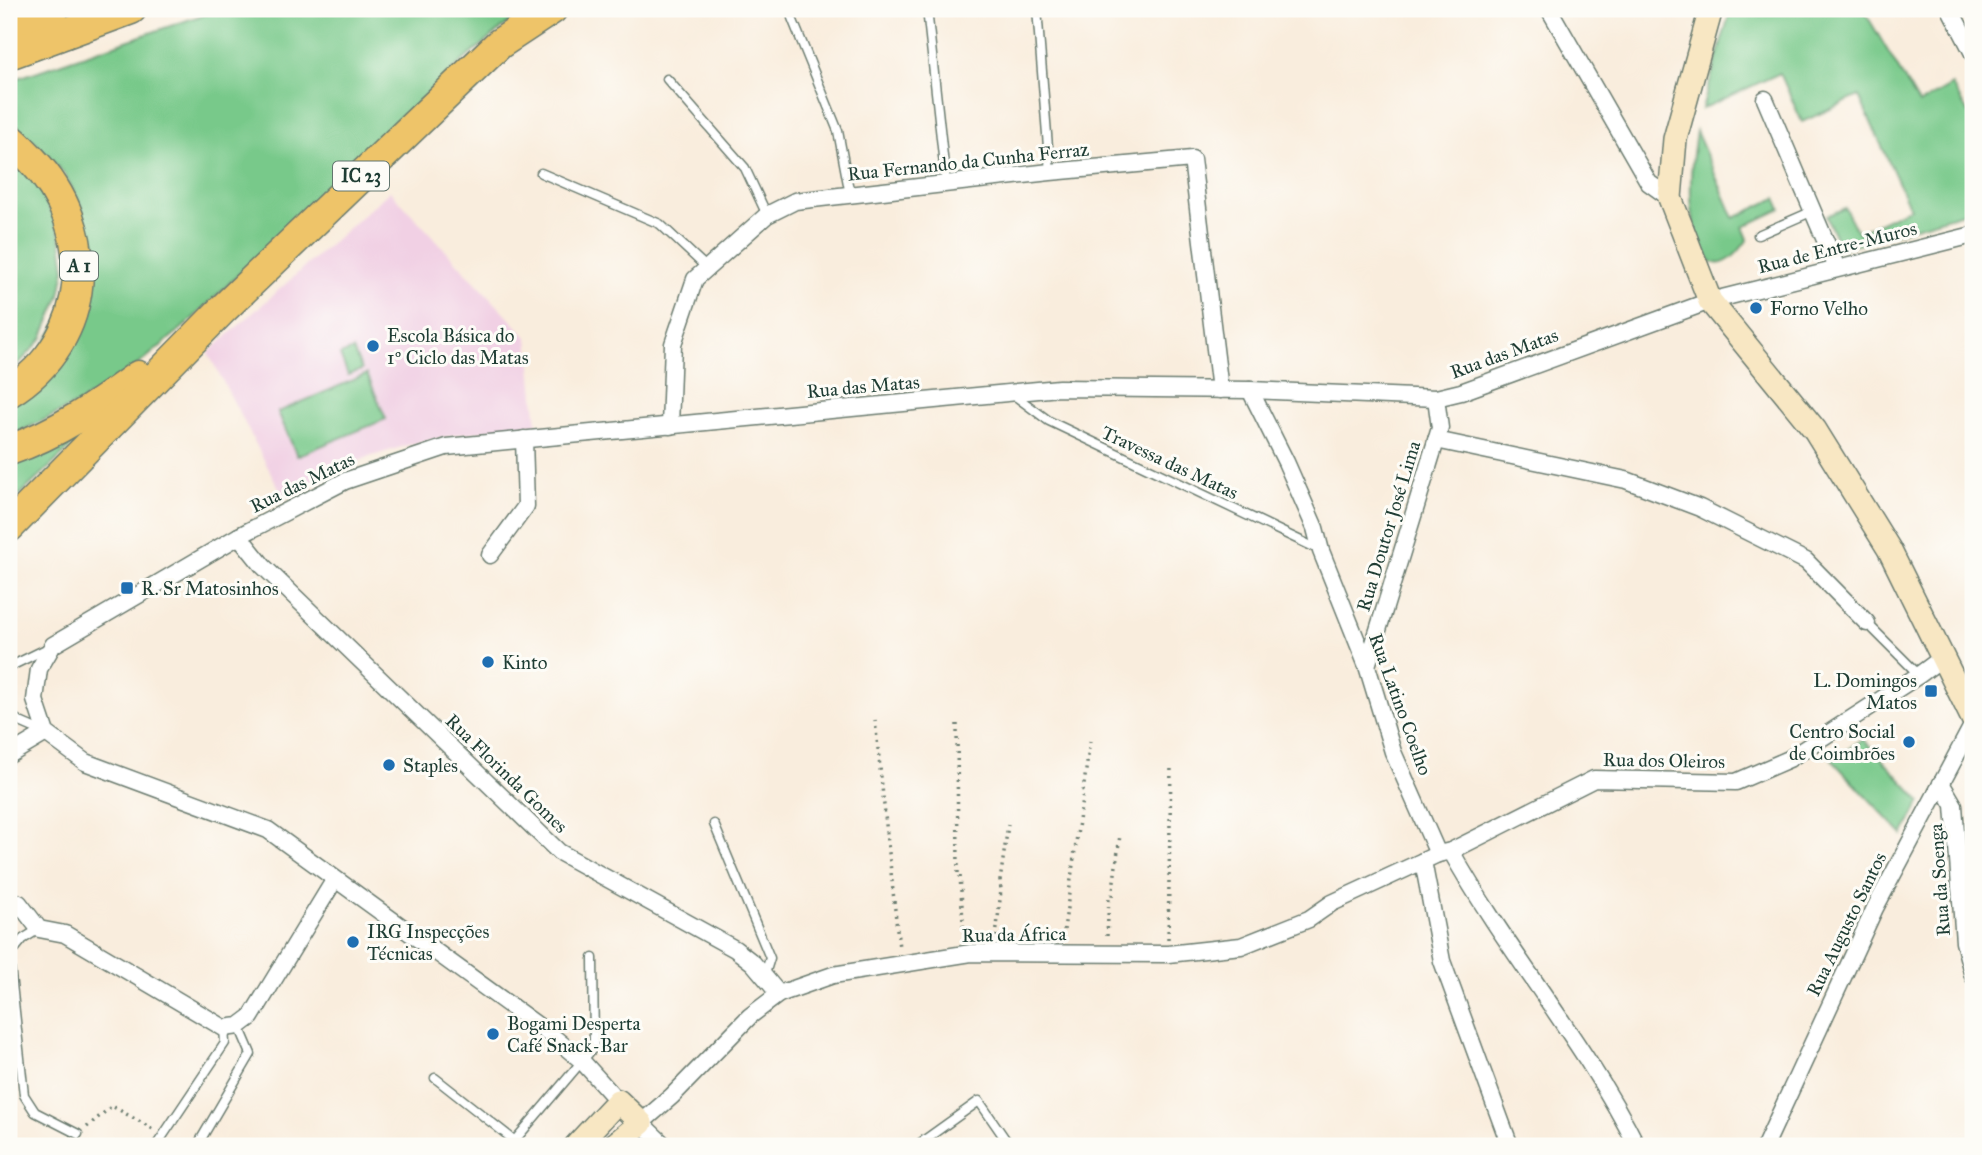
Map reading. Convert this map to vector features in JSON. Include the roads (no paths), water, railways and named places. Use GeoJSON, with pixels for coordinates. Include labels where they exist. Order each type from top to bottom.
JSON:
{"type":"FeatureCollection","features":[{"type":"Feature","properties":{"kind":"highway"},"geometry":{"type":"LineString","coordinates":[[9,17],[54,9]]}},
{"type":"Feature","properties":{"kind":"highway"},"geometry":{"type":"LineString","coordinates":[[9,25],[54,9]]}},
{"type":"Feature","properties":{"kind":"highway"},"geometry":{"type":"LineString","coordinates":[[9,54],[131,9]]}},
{"type":"Feature","properties":{"kind":"highway","name":"IC 23"},"geometry":{"type":"LineString","coordinates":[[9,527],[223,309],[499,44],[552,9]]}},
{"type":"Feature","properties":{"kind":"highway","name":"A 1"},"geometry":{"type":"LineString","coordinates":[[9,138],[50,178],[69,217],[79,261],[76,300],[65,332],[48,359],[27,380],[9,392]]}},
{"type":"Feature","properties":{"kind":"highway"},"geometry":{"type":"LineString","coordinates":[[9,450],[82,417],[151,367],[223,309]]}},
{"type":"Feature","properties":{"kind":"main road"},"geometry":{"type":"LineString","coordinates":[[1711,9],[1675,139],[1670,198],[1710,301],[1815,430],[1889,549],[1973,719]]}},
{"type":"Feature","properties":{"kind":"main road"},"geometry":{"type":"LineString","coordinates":[[576,1146],[618,1101],[641,1123],[613,1146]]}},
{"type":"Feature","properties":{"kind":"street"},"geometry":{"type":"LineString","coordinates":[[1549,9],[1649,183],[1670,198]]}},
{"type":"Feature","properties":{"kind":"street"},"geometry":{"type":"LineString","coordinates":[[1950,9],[1973,53]]}},
{"type":"Feature","properties":{"kind":"street"},"geometry":{"type":"LineString","coordinates":[[1765,99],[1837,268]]}},
{"type":"Feature","properties":{"kind":"street","name":"Rua Fernando da Cunha Ferraz"},"geometry":{"type":"LineString","coordinates":[[670,426],[673,344],[695,279],[767,215],[795,201],[1192,159],[1220,390]]}},
{"type":"Feature","properties":{"kind":"street","name":"Rua de Entre-Muros"},"geometry":{"type":"LineString","coordinates":[[1710,301],[1973,235]]}},
{"type":"Feature","properties":{"kind":"street","name":"Rua das Matas"},"geometry":{"type":"LineString","coordinates":[[53,645],[239,536],[345,481],[446,447],[1059,388],[1250,390],[1436,398],[1461,392],[1710,301]]}},
{"type":"Feature","properties":{"kind":"street","name":"Rua Latino Coelho"},"geometry":{"type":"LineString","coordinates":[[1250,390],[1315,528],[1321,551],[1367,666],[1393,752],[1444,852],[1561,1018],[1637,1146]]}},
{"type":"Feature","properties":{"kind":"street","name":"Rua Doutor José Lima"},"geometry":{"type":"LineString","coordinates":[[1367,666],[1440,428],[1436,398]]}},
{"type":"Feature","properties":{"kind":"street"},"geometry":{"type":"LineString","coordinates":[[490,555],[526,506],[524,439]]}},
{"type":"Feature","properties":{"kind":"street"},"geometry":{"type":"LineString","coordinates":[[1436,440],[1626,480],[1700,508],[1806,561],[1867,623]]}},
{"type":"Feature","properties":{"kind":"street","name":"Rua Florinda Gomes"},"geometry":{"type":"LineString","coordinates":[[239,536],[263,566],[559,852],[735,949],[753,964],[779,994]]}},
{"type":"Feature","properties":{"kind":"street"},"geometry":{"type":"LineString","coordinates":[[53,645],[39,668],[35,700],[46,733],[85,762],[268,830],[552,1036],[581,1060],[618,1101]]}},
{"type":"Feature","properties":{"kind":"street","name":"Rua dos Oleiros"},"geometry":{"type":"LineString","coordinates":[[1423,861],[1594,779],[1736,782],[1789,759],[1942,658]]}},
{"type":"Feature","properties":{"kind":"street","name":"Rua Augusto Santos"},"geometry":{"type":"LineString","coordinates":[[1765,1146],[1875,908],[1973,724]]}},
{"type":"Feature","properties":{"kind":"street"},"geometry":{"type":"LineString","coordinates":[[9,755],[46,733]]}},
{"type":"Feature","properties":{"kind":"street","name":"Rua da Soenga"},"geometry":{"type":"LineString","coordinates":[[1941,783],[1954,805],[1964,942],[1973,976]]}},
{"type":"Feature","properties":{"kind":"street"},"geometry":{"type":"LineString","coordinates":[[1423,861],[1442,961],[1510,1146]]}},
{"type":"Feature","properties":{"kind":"street","name":"Rua da África"},"geometry":{"type":"LineString","coordinates":[[641,1123],[672,1096],[750,1016],[779,994],[833,975],[964,954],[1168,954],[1241,946],[1309,919],[1332,903],[1423,861]]}},
{"type":"Feature","properties":{"kind":"street"},"geometry":{"type":"LineString","coordinates":[[9,899],[19,903],[39,929],[65,934],[232,1027],[251,1017],[335,879]]}},
{"type":"Feature","properties":{"kind":"street"},"geometry":{"type":"LineString","coordinates":[[641,1123],[665,1146]]}},
{"type":"Feature","properties":{"kind":"lane"},"geometry":{"type":"LineString","coordinates":[[927,9],[946,184]]}},
{"type":"Feature","properties":{"kind":"lane"},"geometry":{"type":"LineString","coordinates":[[1037,9],[1050,172]]}},
{"type":"Feature","properties":{"kind":"lane"},"geometry":{"type":"LineString","coordinates":[[792,18],[838,131],[850,195]]}},
{"type":"Feature","properties":{"kind":"lane"},"geometry":{"type":"LineString","coordinates":[[667,79],[745,168],[767,215]]}},
{"type":"Feature","properties":{"kind":"lane"},"geometry":{"type":"LineString","coordinates":[[541,173],[660,224],[707,268]]}},
{"type":"Feature","properties":{"kind":"lane"},"geometry":{"type":"LineString","coordinates":[[1758,235],[1813,211]]}},
{"type":"Feature","properties":{"kind":"lane","name":"Travessa das Matas"},"geometry":{"type":"LineString","coordinates":[[1011,393],[1049,421],[1321,551]]}},
{"type":"Feature","properties":{"kind":"lane"},"geometry":{"type":"LineString","coordinates":[[1867,623],[1919,675]]}},
{"type":"Feature","properties":{"kind":"lane"},"geometry":{"type":"LineString","coordinates":[[9,667],[53,645]]}},
{"type":"Feature","properties":{"kind":"lane"},"geometry":{"type":"LineString","coordinates":[[9,714],[46,733]]}},
{"type":"Feature","properties":{"kind":"lane"},"geometry":{"type":"LineString","coordinates":[[714,824],[770,958],[764,977]]}},
{"type":"Feature","properties":{"kind":"lane"},"geometry":{"type":"LineString","coordinates":[[39,929],[23,939],[9,956],[24,1095],[35,1112],[78,1134]]}},
{"type":"Feature","properties":{"kind":"lane"},"geometry":{"type":"LineString","coordinates":[[435,1078],[512,1143],[594,1047],[593,958]]}},
{"type":"Feature","properties":{"kind":"lane"},"geometry":{"type":"LineString","coordinates":[[156,1146],[225,1043],[232,1027]]}},
{"type":"Feature","properties":{"kind":"lane"},"geometry":{"type":"LineString","coordinates":[[197,1146],[251,1054],[232,1027]]}},
{"type":"Feature","properties":{"kind":"lane"},"geometry":{"type":"LineString","coordinates":[[916,1146],[979,1101],[1010,1146]]}},
{"type":"Feature","properties":{"kind":"place","name":"Forno Velho"},"geometry":{"type":"Point","coordinates":[1756,308]}},
{"type":"Feature","properties":{"kind":"place","name":"Escola Básica do 1º Ciclo das Matas"},"geometry":{"type":"Point","coordinates":[373,346]}},
{"type":"Feature","properties":{"kind":"place","name":"R. Sr Matosinhos"},"geometry":{"type":"Point","coordinates":[127,588]}},
{"type":"Feature","properties":{"kind":"place","name":"Kinto"},"geometry":{"type":"Point","coordinates":[488,662]}},
{"type":"Feature","properties":{"kind":"place","name":"L. Domingos Matos"},"geometry":{"type":"Point","coordinates":[1931,691]}},
{"type":"Feature","properties":{"kind":"place","name":"Centro Social de Coimbrões"},"geometry":{"type":"Point","coordinates":[1909,742]}},
{"type":"Feature","properties":{"kind":"place","name":"Staples"},"geometry":{"type":"Point","coordinates":[389,765]}},
{"type":"Feature","properties":{"kind":"place","name":"IRG Inspecções Técnicas"},"geometry":{"type":"Point","coordinates":[353,942]}},
{"type":"Feature","properties":{"kind":"place","name":"Bogami Desperta Café Snack-Bar"},"geometry":{"type":"Point","coordinates":[493,1034]}}]}
